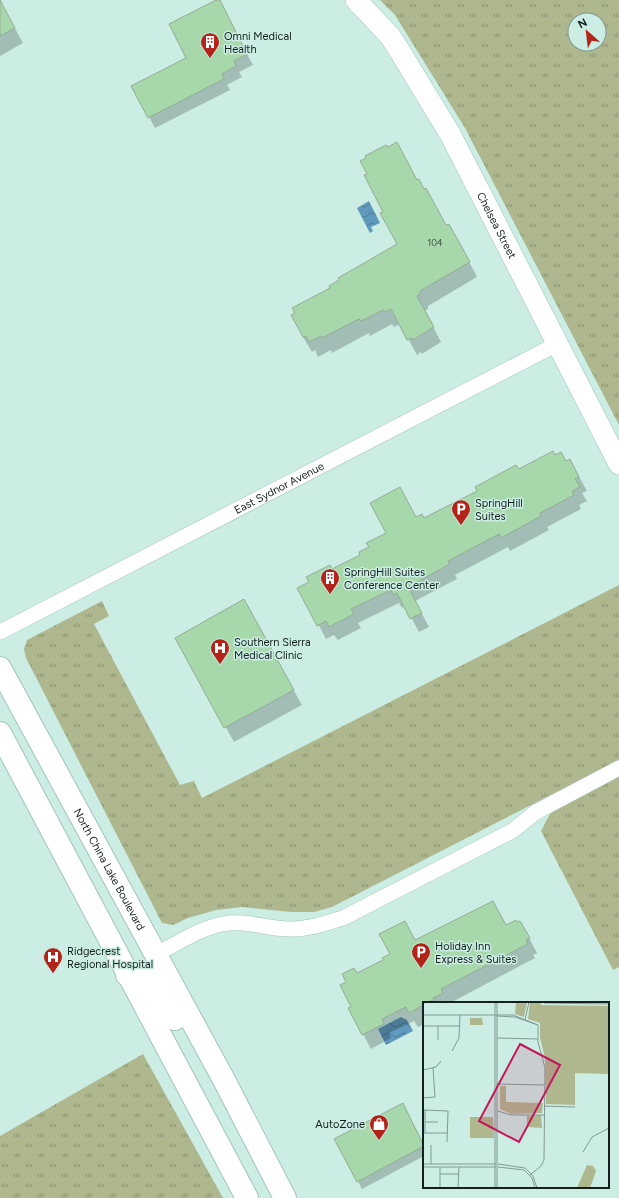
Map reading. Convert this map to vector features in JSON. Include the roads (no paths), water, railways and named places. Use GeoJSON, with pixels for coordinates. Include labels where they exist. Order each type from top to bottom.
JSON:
{"type":"FeatureCollection","features":[{"type":"Feature","properties":{"kind":"main road","name":"North China Lake Boulevard"},"geometry":{"type":"LineString","coordinates":[[0,668],[224,1080],[286,1198]]}},
{"type":"Feature","properties":{"kind":"main road"},"geometry":{"type":"LineString","coordinates":[[0,733],[247,1198]]}},
{"type":"Feature","properties":{"kind":"main road"},"geometry":{"type":"LineString","coordinates":[[128,975],[143,975],[149,980],[162,997],[202,1069],[213,1076],[224,1080]]}},
{"type":"Feature","properties":{"kind":"street","name":"Chelsea Street"},"geometry":{"type":"LineString","coordinates":[[356,0],[396,45],[450,134],[619,464]]}},
{"type":"Feature","properties":{"kind":"street","name":"East Sydnor Avenue"},"geometry":{"type":"LineString","coordinates":[[0,632],[558,344]]}},
{"type":"Feature","properties":{"kind":"street"},"geometry":{"type":"LineString","coordinates":[[156,954],[194,934],[222,924],[246,922],[291,929],[318,926],[343,918],[512,831],[536,812],[619,768]]}},
{"type":"Feature","properties":{"kind":"water"},"geometry":{"type":"Polygon","coordinates":[[[369,201],[380,223],[371,227],[373,231],[370,233],[357,208],[369,201]]]}},
{"type":"Feature","properties":{"kind":"water"},"geometry":{"type":"Polygon","coordinates":[[[401,1017],[407,1020],[413,1031],[386,1045],[378,1029],[401,1017]]]}},
{"type":"Feature","properties":{"kind":"place","name":"Omni Medical Health"},"geometry":{"type":"Point","coordinates":[210,59]}},
{"type":"Feature","properties":{"kind":"place","name":"SpringHill Suites"},"geometry":{"type":"Point","coordinates":[461,526]}},
{"type":"Feature","properties":{"kind":"place","name":"SpringHill Suites Conference Center"},"geometry":{"type":"Point","coordinates":[330,595]}},
{"type":"Feature","properties":{"kind":"place","name":"Southern Sierra Medical Clinic"},"geometry":{"type":"Point","coordinates":[220,665]}},
{"type":"Feature","properties":{"kind":"place","name":"Holiday Inn Express & Suites"},"geometry":{"type":"Point","coordinates":[421,969]}},
{"type":"Feature","properties":{"kind":"place","name":"Ridgecrest Regional Hospital"},"geometry":{"type":"Point","coordinates":[53,974]}},
{"type":"Feature","properties":{"kind":"place","name":"AutoZone"},"geometry":{"type":"Point","coordinates":[379,1141]}}]}
